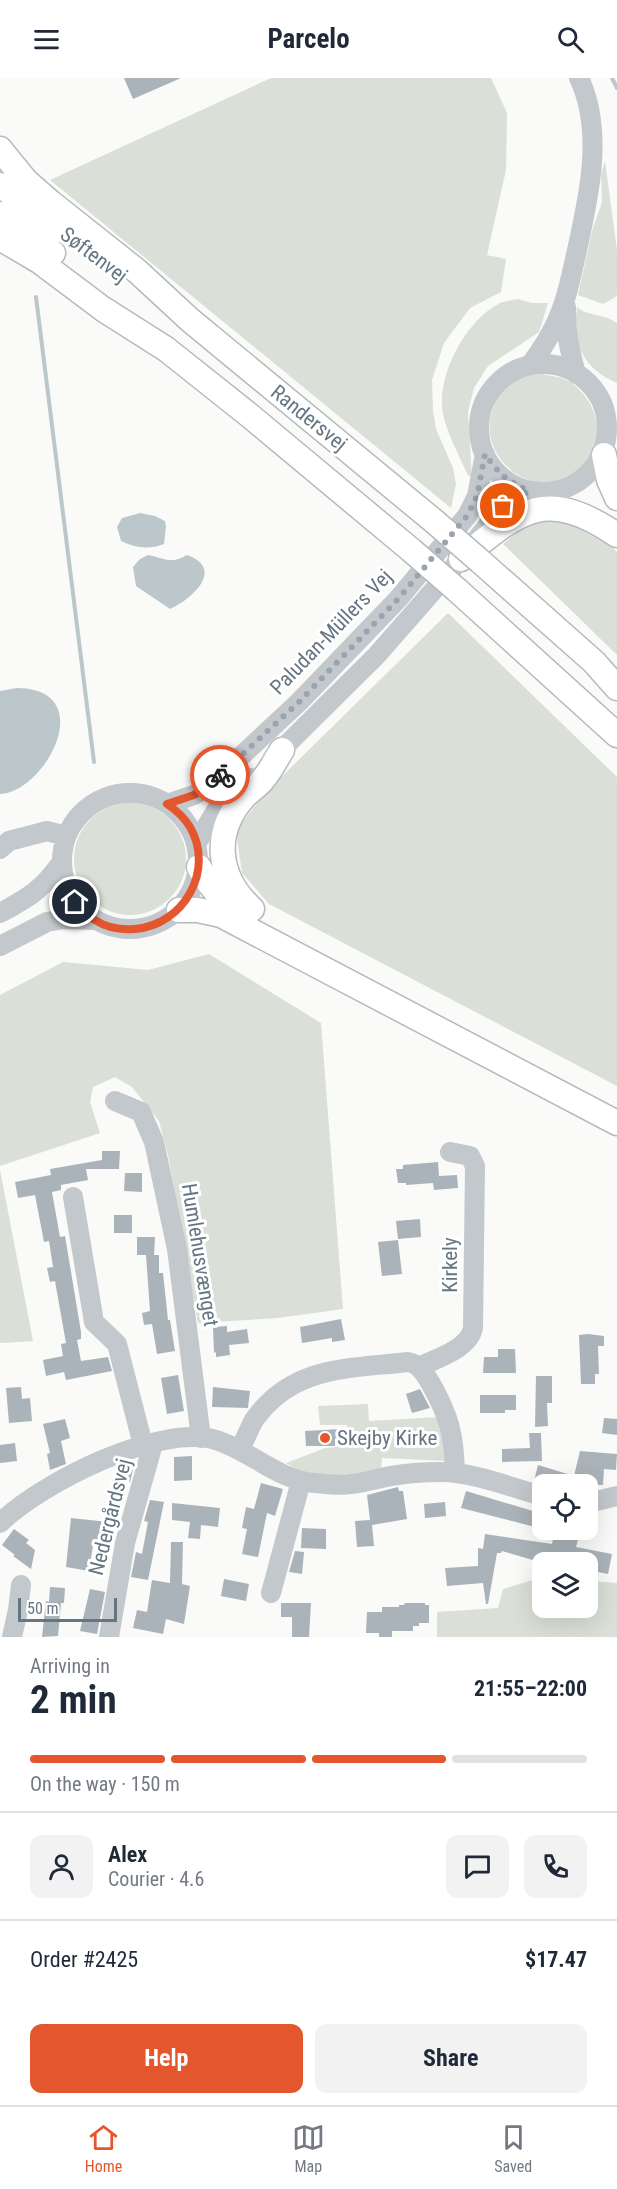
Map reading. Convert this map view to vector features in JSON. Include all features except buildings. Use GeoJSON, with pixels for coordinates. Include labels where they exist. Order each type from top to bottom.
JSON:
{"type":"FeatureCollection","features":[{"type":"Feature","properties":{"kind":"main road","name":"Randersvej"},"geometry":{"type":"LineString","coordinates":[[0,149],[26,181],[50,202],[138,271],[190,320],[435,522],[471,560],[594,662],[617,688]]}},
{"type":"Feature","properties":{"kind":"main road","name":"Søftenvej"},"geometry":{"type":"LineString","coordinates":[[0,185],[130,282],[190,320]]}},
{"type":"Feature","properties":{"kind":"main road","name":"Søftenvej"},"geometry":{"type":"LineString","coordinates":[[0,214],[112,298],[166,350]]}},
{"type":"Feature","properties":{"kind":"main road","name":"Randersvej"},"geometry":{"type":"LineString","coordinates":[[0,238],[39,261],[104,309],[166,350],[249,415],[458,590],[617,735]]}},
{"type":"Feature","properties":{"kind":"main road"},"geometry":{"type":"LineString","coordinates":[[609,442],[609,480],[617,498]]}},
{"type":"Feature","properties":{"kind":"main road"},"geometry":{"type":"LineString","coordinates":[[561,491],[588,505],[606,518],[617,530]]}},
{"type":"Feature","properties":{"kind":"main road"},"geometry":{"type":"LineString","coordinates":[[471,560],[504,523],[542,509],[558,509],[576,513],[594,520],[617,535]]}},
{"type":"Feature","properties":{"kind":"main road"},"geometry":{"type":"LineString","coordinates":[[594,662],[617,680]]}},
{"type":"Feature","properties":{"kind":"main road"},"geometry":{"type":"LineString","coordinates":[[269,925],[243,901],[230,883],[222,845],[226,823],[244,798],[264,779],[282,750]]}},
{"type":"Feature","properties":{"kind":"main road"},"geometry":{"type":"LineString","coordinates":[[199,867],[213,891],[230,905],[617,1106]]}},
{"type":"Feature","properties":{"kind":"main road"},"geometry":{"type":"LineString","coordinates":[[179,910],[198,910],[221,915],[617,1123]]}},
{"type":"Feature","properties":{"kind":"street"},"geometry":{"type":"LineString","coordinates":[[576,374],[565,325],[567,295],[588,200],[591,160],[591,123],[586,92],[579,78]]}},
{"type":"Feature","properties":{"kind":"street"},"geometry":{"type":"LineString","coordinates":[[531,364],[554,328],[567,295]]}},
{"type":"Feature","properties":{"kind":"street"},"geometry":{"type":"LineString","coordinates":[[597,392],[607,420],[609,442],[594,471],[580,483],[561,491],[529,491],[508,482],[485,454],[479,438],[478,422],[482,402],[492,386],[509,373],[531,364],[553,365],[576,374],[597,392],[617,396]]}},
{"type":"Feature","properties":{"kind":"street","name":"Paludan-Müllers Vej"},"geometry":{"type":"LineString","coordinates":[[167,804],[194,795],[210,785],[299,702],[399,598],[467,516],[477,496],[485,454]]}},
{"type":"Feature","properties":{"kind":"street"},"geometry":{"type":"LineString","coordinates":[[196,844],[217,809],[282,750],[471,560],[503,506],[529,491]]}},
{"type":"Feature","properties":{"kind":"street"},"geometry":{"type":"LineString","coordinates":[[129,793],[149,795],[167,804],[180,814],[190,827],[196,844],[199,867],[192,890],[179,910],[163,921],[145,928],[125,930],[106,926],[94,920],[75,902],[65,884],[62,863],[66,836],[76,818],[91,805],[109,796],[129,793]]}},
{"type":"Feature","properties":{"kind":"street"},"geometry":{"type":"LineString","coordinates":[[0,849],[9,841],[47,831],[66,836]]}},
{"type":"Feature","properties":{"kind":"street"},"geometry":{"type":"LineString","coordinates":[[0,913],[32,896],[62,863]]}},
{"type":"Feature","properties":{"kind":"street"},"geometry":{"type":"LineString","coordinates":[[0,946],[47,922],[64,919],[94,920]]}},
{"type":"Feature","properties":{"kind":"street","name":"Humlehusvænget"},"geometry":{"type":"LineString","coordinates":[[115,1101],[141,1112],[154,1142],[179,1259],[201,1438]]}},
{"type":"Feature","properties":{"kind":"street","name":"Kirkely"},"geometry":{"type":"LineString","coordinates":[[419,1367],[463,1344],[472,1335],[475,1166],[470,1156],[450,1152]]}},
{"type":"Feature","properties":{"kind":"street","name":"Nedergårdsvej"},"geometry":{"type":"LineString","coordinates":[[73,1197],[94,1322],[117,1344],[148,1444],[125,1543],[109,1637]]}},
{"type":"Feature","properties":{"kind":"street"},"geometry":{"type":"LineString","coordinates":[[240,1449],[254,1421],[262,1411],[285,1390],[304,1378],[326,1372],[408,1362],[415,1363],[419,1367],[447,1413],[454,1449],[455,1473]]}},
{"type":"Feature","properties":{"kind":"street","name":"Nedergårdsvej"},"geometry":{"type":"LineString","coordinates":[[0,1523],[21,1504],[106,1458],[148,1444],[178,1438],[216,1440],[240,1449],[282,1473],[312,1483],[350,1485],[408,1473],[444,1472],[493,1481],[532,1493]]}},
{"type":"Feature","properties":{"kind":"street"},"geometry":{"type":"LineString","coordinates":[[268,1579],[301,1481]]}},
{"type":"Feature","properties":{"kind":"street"},"geometry":{"type":"LineString","coordinates":[[598,1501],[617,1496]]}},
{"type":"Feature","properties":{"kind":"street"},"geometry":{"type":"LineString","coordinates":[[12,1637],[21,1585]]}},
{"type":"Feature","properties":{"kind":"shaded area"},"geometry":{"type":"Polygon","coordinates":[[[271,78],[491,78],[507,113],[506,170],[487,255],[506,259],[501,292],[470,308],[444,343],[432,380],[436,429],[453,468],[456,484],[451,508],[50,180],[271,78]]]}},
{"type":"Feature","properties":{"kind":"shaded area"},"geometry":{"type":"Polygon","coordinates":[[[605,161],[617,250],[617,295],[603,304],[578,295],[592,231],[602,202],[601,174],[605,161]]]}},
{"type":"Feature","properties":{"kind":"shaded area"},"geometry":{"type":"Polygon","coordinates":[[[518,299],[532,303],[548,303],[539,332],[488,366],[474,388],[468,412],[472,478],[468,475],[445,422],[442,405],[446,376],[458,346],[477,321],[488,310],[500,303],[518,299]]]}},
{"type":"Feature","properties":{"kind":"shaded area"},"geometry":{"type":"Polygon","coordinates":[[[577,307],[617,323],[617,383],[595,370],[582,353],[576,332],[577,307]]]}},
{"type":"Feature","properties":{"kind":"shaded area"},"geometry":{"type":"Polygon","coordinates":[[[542,374],[559,377],[576,386],[585,396],[597,421],[596,448],[591,460],[582,471],[574,476],[553,483],[534,482],[510,469],[501,460],[490,435],[493,408],[502,390],[519,378],[542,374]]]}},
{"type":"Feature","properties":{"kind":"shaded area"},"geometry":{"type":"Polygon","coordinates":[[[140,513],[165,521],[164,544],[142,547],[121,541],[117,527],[122,518],[140,513]]]}},
{"type":"Feature","properties":{"kind":"shaded area"},"geometry":{"type":"Polygon","coordinates":[[[537,517],[562,520],[610,545],[617,552],[617,655],[503,544],[537,517]]]}},
{"type":"Feature","properties":{"kind":"shaded area"},"geometry":{"type":"Polygon","coordinates":[[[148,555],[176,560],[187,555],[198,561],[204,568],[201,584],[187,599],[170,609],[136,586],[133,567],[140,559],[148,555]]]}},
{"type":"Feature","properties":{"kind":"shaded area"},"geometry":{"type":"Polygon","coordinates":[[[448,613],[617,777],[617,1086],[269,904],[242,873],[236,831],[264,794],[448,613]]]}},
{"type":"Feature","properties":{"kind":"shaded area"},"geometry":{"type":"Polygon","coordinates":[[[17,688],[42,693],[56,705],[60,721],[57,741],[47,760],[34,777],[17,789],[0,794],[0,691],[17,688]]]}},
{"type":"Feature","properties":{"kind":"shaded area"},"geometry":{"type":"Polygon","coordinates":[[[130,803],[152,807],[170,819],[182,837],[186,859],[182,881],[170,899],[152,911],[130,915],[108,911],[90,899],[78,881],[74,859],[78,837],[90,819],[108,807],[130,803]]]}},
{"type":"Feature","properties":{"kind":"shaded area"},"geometry":{"type":"Polygon","coordinates":[[[209,954],[321,1023],[343,1309],[278,1318],[198,1323],[168,1155],[159,1121],[132,1087],[115,1077],[93,1087],[90,1102],[100,1133],[0,1166],[0,995],[63,962],[148,970],[209,954]]]}},
{"type":"Feature","properties":{"kind":"shaded area"},"geometry":{"type":"Polygon","coordinates":[[[0,1170],[33,1341],[0,1343],[0,1170]]]}},
{"type":"Feature","properties":{"kind":"shaded area"},"geometry":{"type":"Polygon","coordinates":[[[368,1404],[369,1421],[441,1417],[446,1461],[382,1458],[381,1471],[349,1477],[306,1475],[286,1463],[325,1448],[348,1446],[347,1425],[320,1425],[318,1406],[368,1404]]]}},
{"type":"Feature","properties":{"kind":"shaded area"},"geometry":{"type":"Polygon","coordinates":[[[532,1580],[532,1618],[598,1618],[598,1582],[617,1583],[617,1637],[437,1637],[437,1612],[498,1608],[503,1589],[532,1580]]]}},
{"type":"Feature","properties":{"kind":"waterway"},"geometry":{"type":"LineString","coordinates":[[612,78],[617,88]]}},
{"type":"Feature","properties":{"kind":"waterway"},"geometry":{"type":"LineString","coordinates":[[36,297],[94,762]]}},
{"type":"Feature","properties":{"kind":"way so far"},"geometry":{"type":"LineString","coordinates":[[220,775],[299,702],[399,598],[467,516],[477,496],[485,454],[508,482],[529,491],[503,506]]}},
{"type":"Feature","properties":{"kind":"place","name":"Skejby Kirke"},"geometry":{"type":"Point","coordinates":[325,1438]}},
{"type":"Feature","properties":{"kind":"route"},"geometry":{"type":"LineString","coordinates":[[75,902],[94,920],[106,926],[125,930],[145,928],[163,921],[179,910],[189,897],[195,883],[199,855],[190,827],[180,814],[167,804],[194,795],[210,785],[220,775]]}}]}
